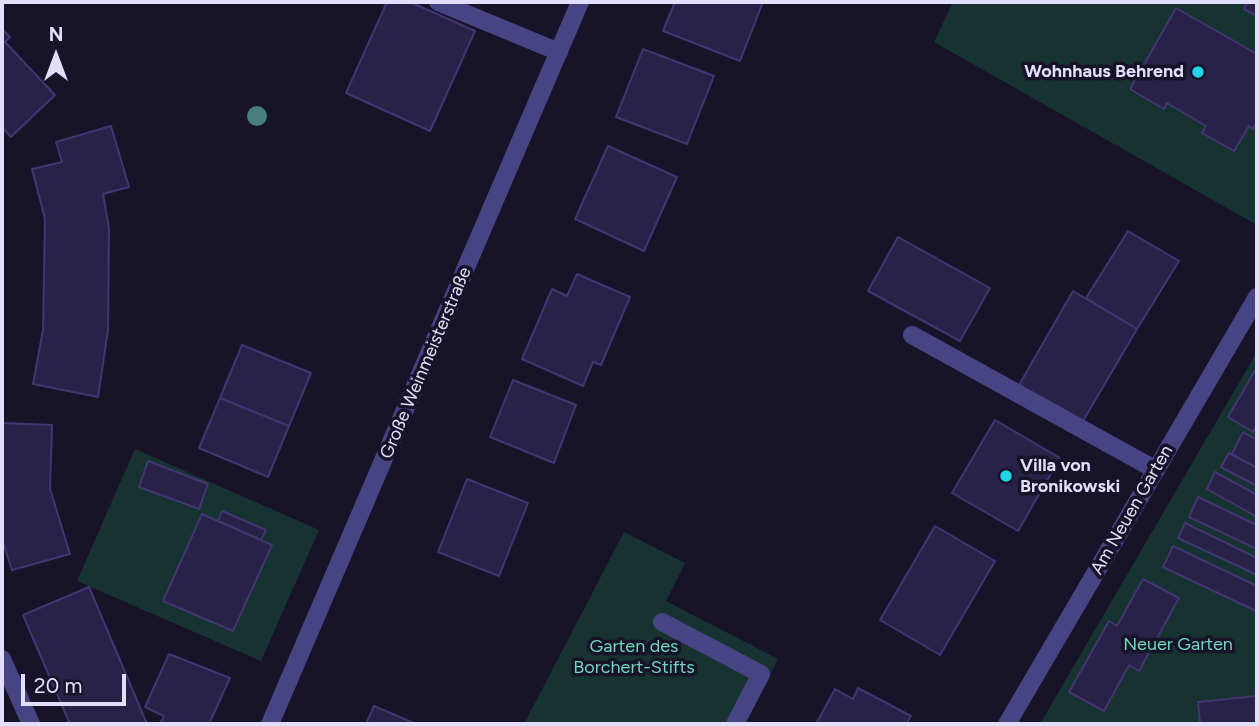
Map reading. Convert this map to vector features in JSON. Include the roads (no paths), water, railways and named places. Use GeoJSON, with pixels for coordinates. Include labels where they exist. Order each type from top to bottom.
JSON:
{"type":"FeatureCollection","features":[{"type":"Feature","properties":{"kind":"street"},"geometry":{"type":"LineString","coordinates":[[438,2],[559,52]]}},
{"type":"Feature","properties":{"kind":"street","name":"Große Weinmeisterstraße"},"geometry":{"type":"LineString","coordinates":[[270,724],[580,2]]}},
{"type":"Feature","properties":{"kind":"street","name":"Am Neuen Garten"},"geometry":{"type":"LineString","coordinates":[[1007,724],[1257,296]]}},
{"type":"Feature","properties":{"kind":"street"},"geometry":{"type":"LineString","coordinates":[[912,335],[1156,470]]}},
{"type":"Feature","properties":{"kind":"street"},"geometry":{"type":"LineString","coordinates":[[662,622],[761,674],[735,724]]}},
{"type":"Feature","properties":{"kind":"street"},"geometry":{"type":"LineString","coordinates":[[2,659],[31,724]]}},
{"type":"Feature","properties":{"kind":"place","name":"Wohnhaus Behrend"},"geometry":{"type":"Point","coordinates":[1198,72]}},
{"type":"Feature","properties":{"kind":"place","name":"Villa von Bronikowski"},"geometry":{"type":"Point","coordinates":[1006,476]}},
{"type":"Feature","properties":{"kind":"park label","name":"Neuer Garten"},"geometry":{"type":"Point","coordinates":[1178,645]}},
{"type":"Feature","properties":{"kind":"park label","name":"Garten des Borchert-Stifts"},"geometry":{"type":"Point","coordinates":[634,657]}}]}
